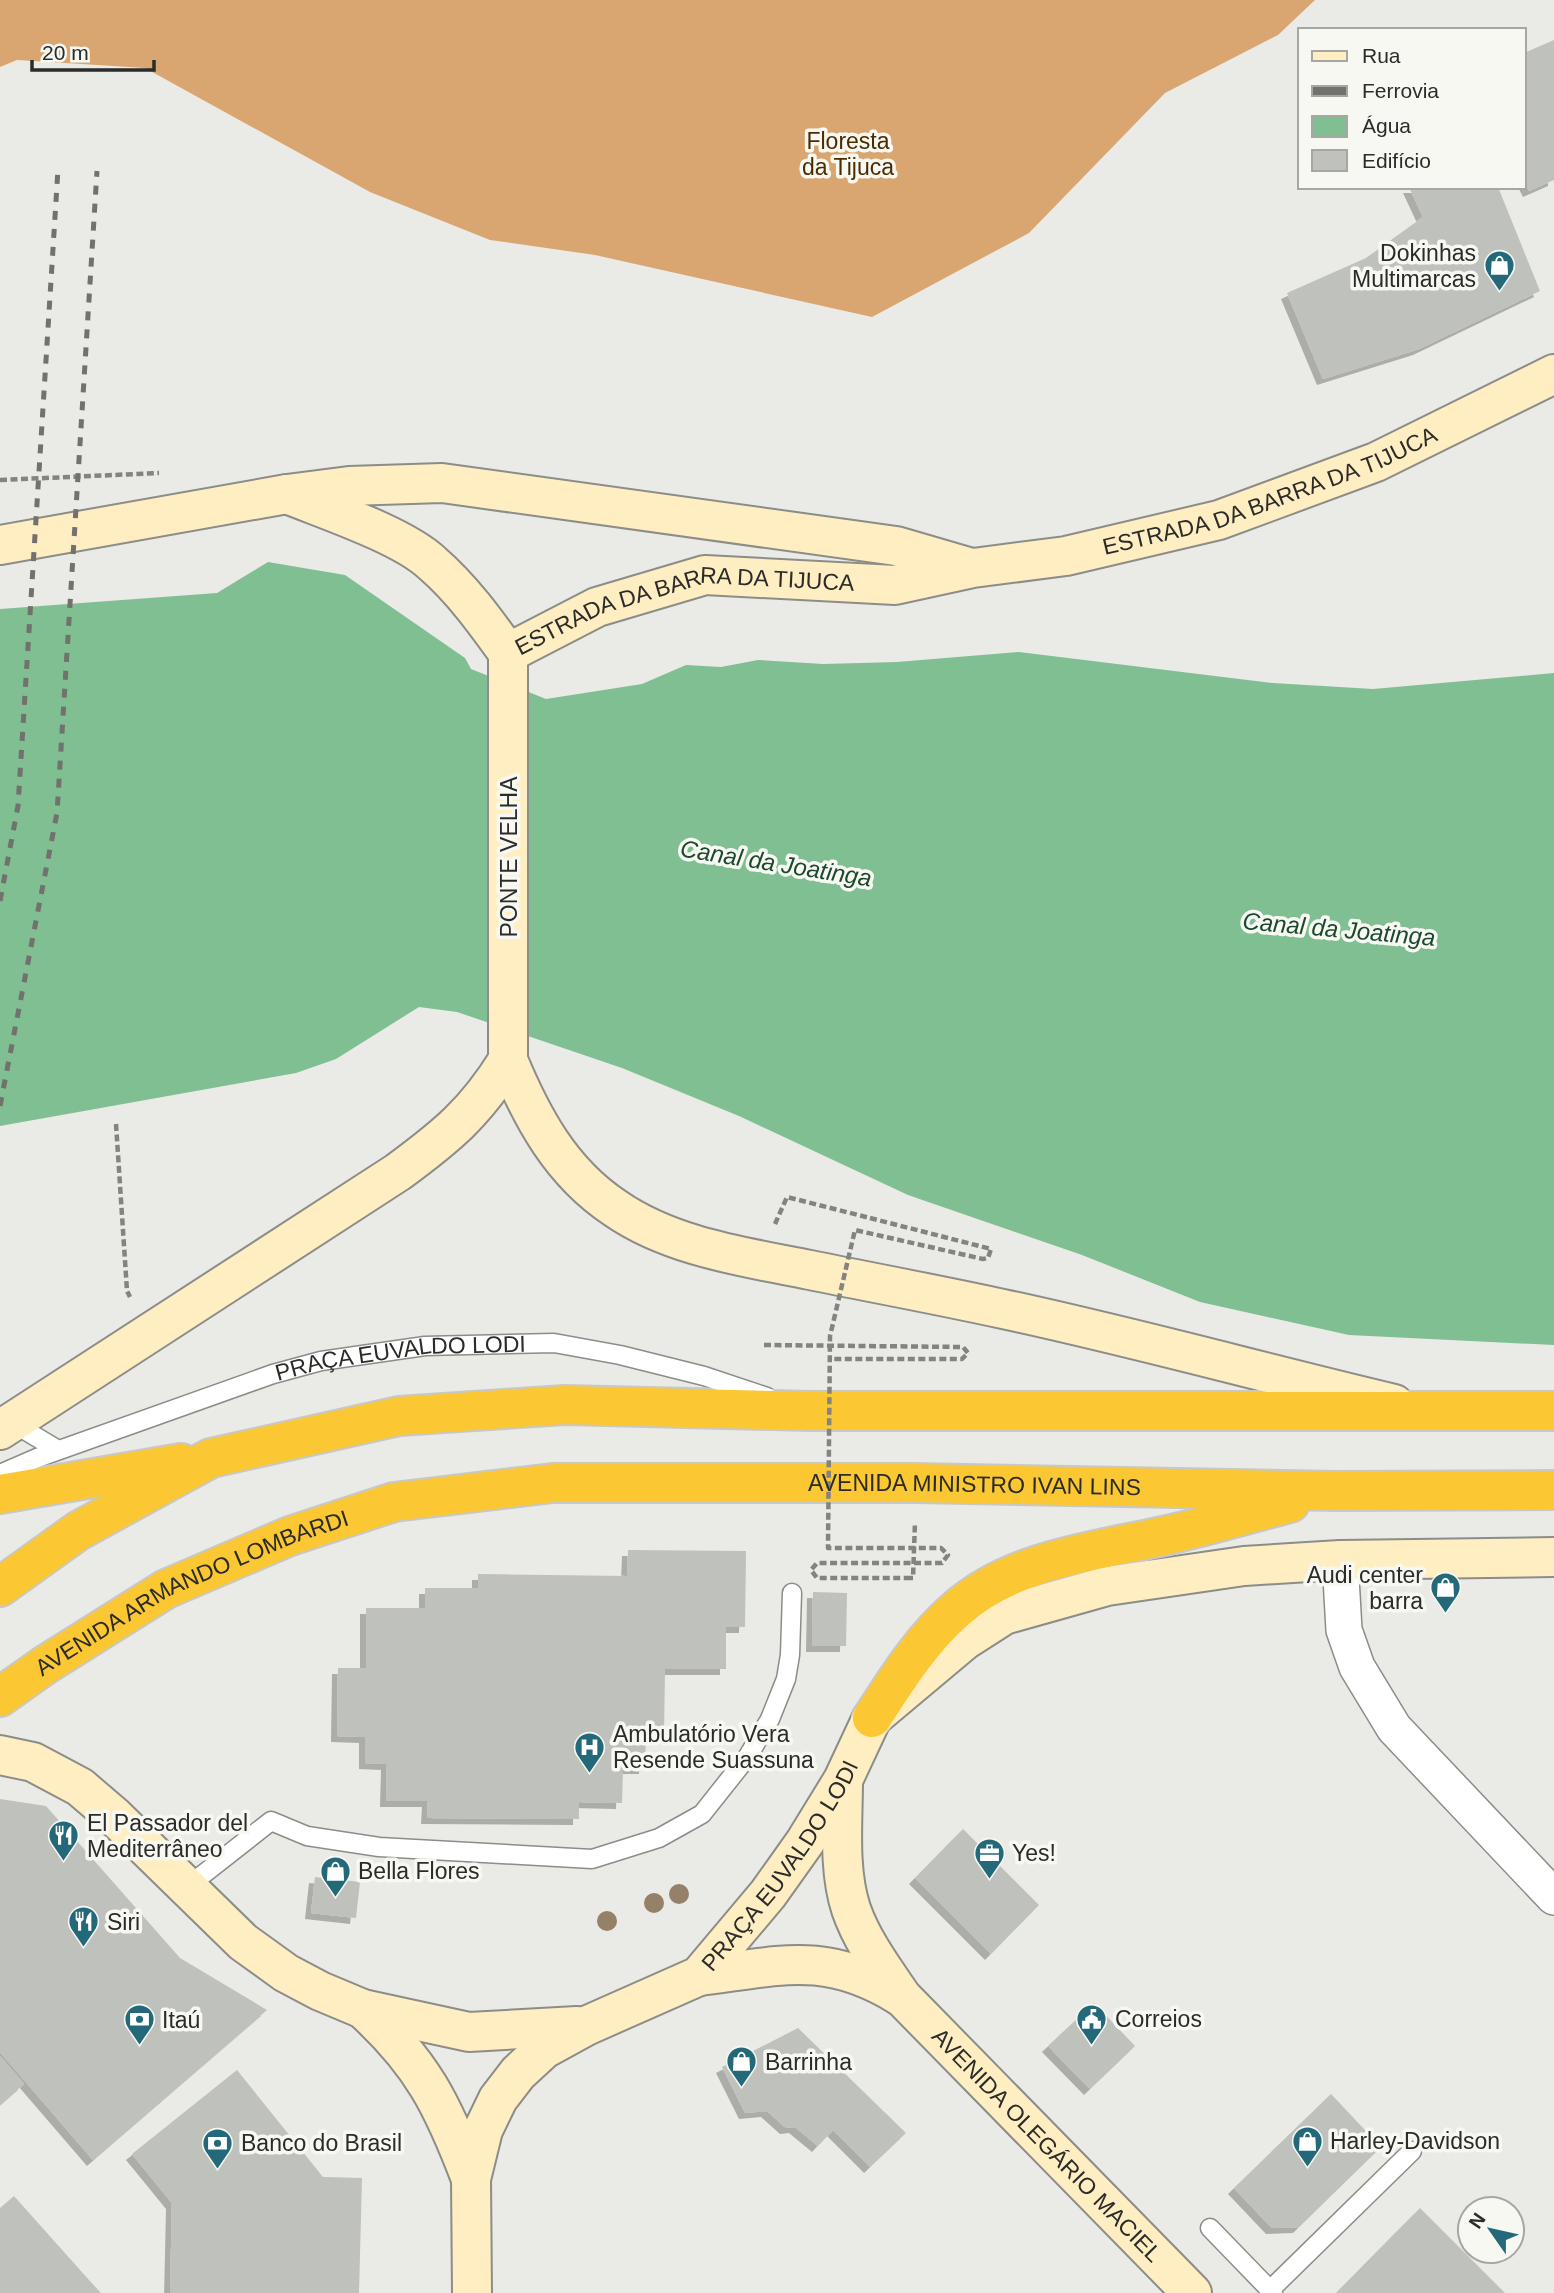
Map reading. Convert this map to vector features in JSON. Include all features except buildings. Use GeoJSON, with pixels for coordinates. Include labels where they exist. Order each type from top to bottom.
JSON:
{"type":"FeatureCollection","features":[{"type":"Feature","properties":{"kind":"highway"},"geometry":{"type":"LineString","coordinates":[[0,1494],[211,1458],[399,1416],[565,1405],[810,1411],[1554,1412]]}},
{"type":"Feature","properties":{"kind":"highway"},"geometry":{"type":"LineString","coordinates":[[0,1587],[78,1531],[211,1458]]}},
{"type":"Feature","properties":{"kind":"highway","name":"AVENIDA MINISTRO IVAN LINS"},"geometry":{"type":"LineString","coordinates":[[394,1502],[554,1483],[916,1483],[1337,1491],[1554,1490]]}},
{"type":"Feature","properties":{"kind":"highway"},"geometry":{"type":"LineString","coordinates":[[872,1718],[925,1641],[958,1608],[989,1587],[1030,1568],[1088,1550],[1172,1534],[1337,1491]]}},
{"type":"Feature","properties":{"kind":"highway","name":"AVENIDA ARMANDO LOMBARDI"},"geometry":{"type":"LineString","coordinates":[[0,1697],[45,1665],[166,1589],[290,1536],[394,1502]]}},
{"type":"Feature","properties":{"kind":"main road","name":"ESTRADA DA BARRA DA TIJUCA"},"geometry":{"type":"LineString","coordinates":[[287,494],[380,533],[430,561],[471,602],[509,661],[597,607],[705,575],[895,585],[973,568],[1066,556],[1219,520],[1376,462],[1554,374]]}},
{"type":"Feature","properties":{"kind":"main road","name":"ESTRADA DA BARRA DA TIJUCA"},"geometry":{"type":"LineString","coordinates":[[0,545],[287,494],[349,486],[442,483],[479,486],[896,546],[973,568]]}},
{"type":"Feature","properties":{"kind":"main road","name":"PONTE VELHA"},"geometry":{"type":"LineString","coordinates":[[508,1049],[509,661]]}},
{"type":"Feature","properties":{"kind":"main road"},"geometry":{"type":"LineString","coordinates":[[508,1049],[535,1121],[558,1155],[584,1184],[614,1208],[643,1224],[694,1244],[1005,1309],[1430,1413]]}},
{"type":"Feature","properties":{"kind":"main road"},"geometry":{"type":"LineString","coordinates":[[6,1427],[398,1172],[451,1133],[487,1093],[508,1049]]}},
{"type":"Feature","properties":{"kind":"main road"},"geometry":{"type":"LineString","coordinates":[[872,1718],[924,1671],[1004,1615],[1107,1586],[1244,1566],[1340,1560],[1554,1557]]}},
{"type":"Feature","properties":{"kind":"main road","name":"PRAÇA EUVALDO LODI"},"geometry":{"type":"LineString","coordinates":[[471,2179],[482,2130],[498,2099],[518,2073],[544,2049],[586,2026],[699,1976],[768,1894],[843,1780],[872,1718]]}},
{"type":"Feature","properties":{"kind":"main road","name":"PRAÇA EUVALDO LODI"},"geometry":{"type":"LineString","coordinates":[[0,1755],[33,1762],[80,1787],[243,1942],[286,1973],[363,2009],[469,2032],[586,2026]]}},
{"type":"Feature","properties":{"kind":"main road","name":"AVENIDA OLEGÁRIO MACIEL"},"geometry":{"type":"LineString","coordinates":[[843,1780],[844,1871],[851,1908],[865,1940],[902,1997],[1192,2293]]}},
{"type":"Feature","properties":{"kind":"main road","name":"AVENIDA OLEGÁRIO MACIEL"},"geometry":{"type":"LineString","coordinates":[[699,1976],[817,1964],[844,1968],[871,1978],[902,1997]]}},
{"type":"Feature","properties":{"kind":"main road","name":"PRAÇA EUVALDO LODI"},"geometry":{"type":"LineString","coordinates":[[363,2009],[392,2036],[431,2086],[446,2115],[471,2179]]}},
{"type":"Feature","properties":{"kind":"main road"},"geometry":{"type":"LineString","coordinates":[[471,2179],[472,2293]]}},
{"type":"Feature","properties":{"kind":"street"},"geometry":{"type":"LineString","coordinates":[[1340,1560],[1344,1630],[1357,1667],[1394,1728],[1554,1897]]}},
{"type":"Feature","properties":{"kind":"lane","name":"PRAÇA EUVALDO LODI"},"geometry":{"type":"LineString","coordinates":[[0,1475],[58,1450],[273,1374],[321,1362],[425,1346],[554,1343],[620,1355],[704,1376],[810,1411]]}},
{"type":"Feature","properties":{"kind":"lane"},"geometry":{"type":"LineString","coordinates":[[6,1427],[58,1450]]}},
{"type":"Feature","properties":{"kind":"lane"},"geometry":{"type":"LineString","coordinates":[[187,1887],[271,1821],[307,1836],[379,1847],[592,1859],[659,1838],[702,1814],[748,1756],[769,1719],[786,1679],[790,1655],[792,1593]]}},
{"type":"Feature","properties":{"kind":"lane"},"geometry":{"type":"LineString","coordinates":[[1210,2228],[1271,2291],[1412,2151]]}},
{"type":"Feature","properties":{"kind":"path"},"geometry":{"type":"LineString","coordinates":[[116,1124],[127,1291],[134,1301]]}},
{"type":"Feature","properties":{"kind":"path"},"geometry":{"type":"LineString","coordinates":[[810,1204],[987,1245],[991,1254],[983,1259],[855,1230],[830,1336],[828,1548],[941,1549],[948,1555],[942,1563],[817,1563],[811,1570],[812,1574],[817,1578],[913,1578],[916,1483]]}},
{"type":"Feature","properties":{"kind":"path"},"geometry":{"type":"LineString","coordinates":[[764,1345],[963,1347],[968,1353],[962,1359],[829,1359]]}},
{"type":"Feature","properties":{"kind":"green space","name":"Floresta da Tijuca"},"geometry":{"type":"Polygon","coordinates":[[[0,0],[1315,0],[1278,35],[1165,93],[1029,233],[872,317],[595,255],[490,240],[370,192],[145,68],[17,60],[0,67],[0,0]]]}},
{"type":"Feature","properties":{"kind":"water","name":"Canal da Joatinga"},"geometry":{"type":"Polygon","coordinates":[[[268,562],[345,575],[465,658],[471,669],[546,699],[642,684],[686,665],[721,667],[758,660],[823,664],[897,662],[1019,652],[1273,683],[1373,689],[1554,673],[1554,1345],[1349,1335],[1200,1302],[1082,1255],[908,1195],[739,1116],[622,1068],[457,1012],[419,1007],[336,1059],[296,1073],[0,1126],[0,609],[217,593],[268,562]]]}},
{"type":"Feature","properties":{"kind":"railway"},"geometry":{"type":"LineString","coordinates":[[0,901],[18,806],[58,169]]}},
{"type":"Feature","properties":{"kind":"railway"},"geometry":{"type":"LineString","coordinates":[[0,1106],[57,813],[97,171]]}},
{"type":"Feature","properties":{"kind":"place","name":"Dokinhas Multimarcas"},"geometry":{"type":"Point","coordinates":[1499,293]}},
{"type":"Feature","properties":{"kind":"place","name":"Audi center barra"},"geometry":{"type":"Point","coordinates":[1446,1615]}},
{"type":"Feature","properties":{"kind":"place","name":"Ambulatório Vera Resende Suassuna"},"geometry":{"type":"Point","coordinates":[590,1774]}},
{"type":"Feature","properties":{"kind":"place","name":"El Passador del Mediterrâneo"},"geometry":{"type":"Point","coordinates":[64,1863]}},
{"type":"Feature","properties":{"kind":"place","name":"Yes!"},"geometry":{"type":"Point","coordinates":[989,1880]}},
{"type":"Feature","properties":{"kind":"place","name":"Bella Flores"},"geometry":{"type":"Point","coordinates":[335,1898]}},
{"type":"Feature","properties":{"kind":"place","name":"Siri"},"geometry":{"type":"Point","coordinates":[84,1949]}},
{"type":"Feature","properties":{"kind":"place","name":"Correios"},"geometry":{"type":"Point","coordinates":[1092,2046]}},
{"type":"Feature","properties":{"kind":"place","name":"Itaú"},"geometry":{"type":"Point","coordinates":[139,2047]}},
{"type":"Feature","properties":{"kind":"place","name":"Barrinha"},"geometry":{"type":"Point","coordinates":[742,2089]}},
{"type":"Feature","properties":{"kind":"place","name":"Harley-Davidson"},"geometry":{"type":"Point","coordinates":[1307,2168]}},
{"type":"Feature","properties":{"kind":"place","name":"Banco do Brasil"},"geometry":{"type":"Point","coordinates":[218,2170]}}]}
